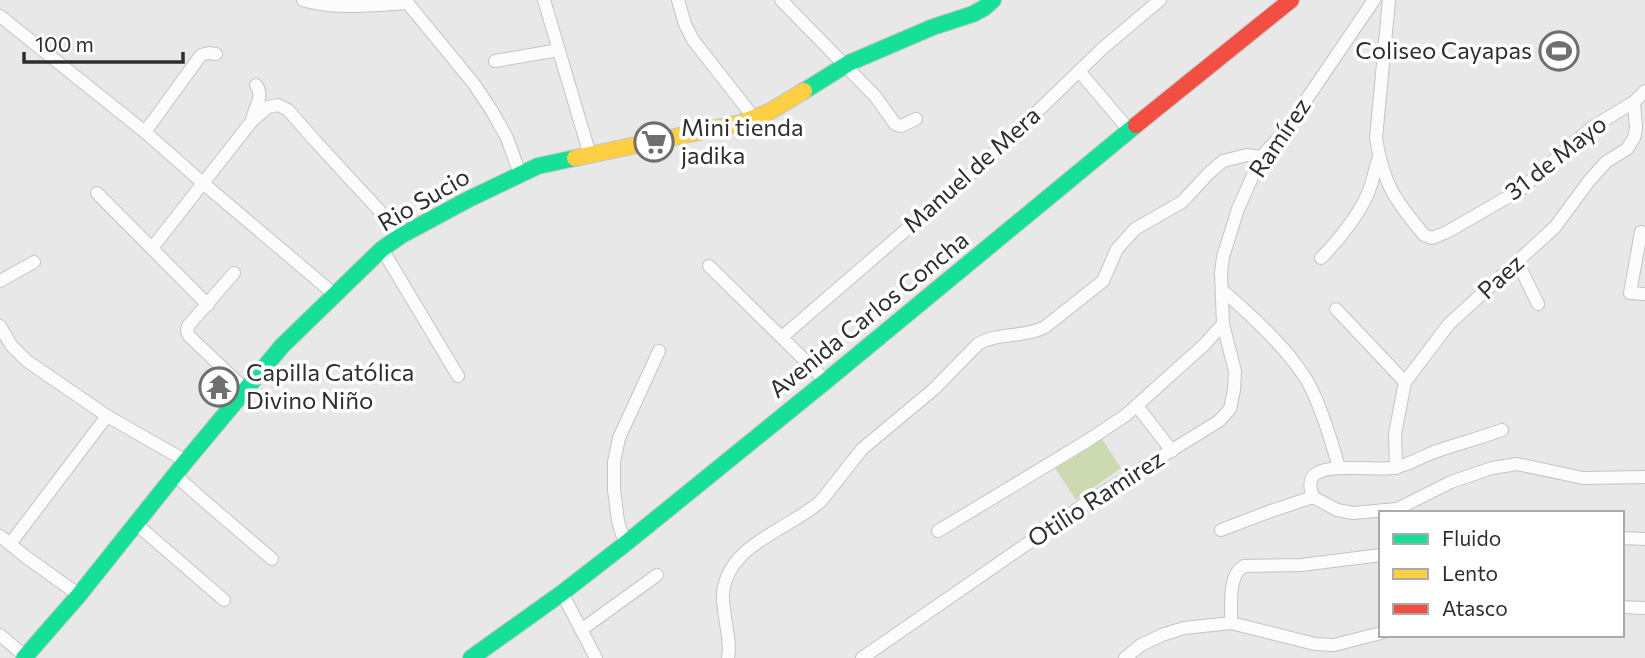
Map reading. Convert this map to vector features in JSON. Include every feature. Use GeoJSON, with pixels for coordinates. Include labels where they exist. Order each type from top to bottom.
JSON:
{"type":"FeatureCollection","features":[{"type":"Feature","properties":{"kind":"street"},"geometry":{"type":"LineString","coordinates":[[303,0],[359,6],[406,1],[474,84],[492,111],[507,138],[520,174]]}},
{"type":"Feature","properties":{"kind":"street"},"geometry":{"type":"LineString","coordinates":[[544,0],[590,155]]}},
{"type":"Feature","properties":{"kind":"street"},"geometry":{"type":"LineString","coordinates":[[678,0],[693,40],[755,119]]}},
{"type":"Feature","properties":{"kind":"street"},"geometry":{"type":"LineString","coordinates":[[781,0],[875,96],[895,124],[901,126],[916,119]]}},
{"type":"Feature","properties":{"kind":"street","name":"Rio Sucio"},"geometry":{"type":"LineString","coordinates":[[24,657],[79,595],[282,346],[334,294],[402,235],[538,166],[755,119],[844,66],[933,27],[973,14],[993,0]]}},
{"type":"Feature","properties":{"kind":"street","name":"Manuel de Mera"},"geometry":{"type":"LineString","coordinates":[[782,337],[987,160],[1103,48],[1160,0]]}},
{"type":"Feature","properties":{"kind":"street","name":"Avenida Carlos Concha"},"geometry":{"type":"LineString","coordinates":[[471,658],[625,544],[1290,0]]}},
{"type":"Feature","properties":{"kind":"street","name":"Ramírez"},"geometry":{"type":"LineString","coordinates":[[1222,290],[1223,257],[1238,209],[1261,157],[1284,131],[1374,0]]}},
{"type":"Feature","properties":{"kind":"street","name":"31 de Mayo"},"geometry":{"type":"LineString","coordinates":[[1389,0],[1376,138],[1379,158],[1388,186],[1397,202],[1424,235],[1432,238],[1520,190],[1591,128],[1634,102],[1645,91]]}},
{"type":"Feature","properties":{"kind":"street"},"geometry":{"type":"LineString","coordinates":[[0,16],[145,132],[334,294]]}},
{"type":"Feature","properties":{"kind":"street"},"geometry":{"type":"LineString","coordinates":[[495,61],[559,50]]}},
{"type":"Feature","properties":{"kind":"street"},"geometry":{"type":"LineString","coordinates":[[145,132],[201,55],[216,54]]}},
{"type":"Feature","properties":{"kind":"street"},"geometry":{"type":"LineString","coordinates":[[1079,71],[1129,130]]}},
{"type":"Feature","properties":{"kind":"street"},"geometry":{"type":"LineString","coordinates":[[252,121],[260,97],[260,90],[256,85]]}},
{"type":"Feature","properties":{"kind":"street","name":"Paez"},"geometry":{"type":"LineString","coordinates":[[1396,468],[1395,434],[1405,382],[1449,324],[1555,227],[1606,162],[1627,149],[1634,138],[1636,128],[1634,102]]}},
{"type":"Feature","properties":{"kind":"street"},"geometry":{"type":"LineString","coordinates":[[152,248],[252,121],[268,107],[278,106],[288,110],[402,235]]}},
{"type":"Feature","properties":{"kind":"street"},"geometry":{"type":"LineString","coordinates":[[729,658],[723,595],[725,584],[737,559],[768,534],[821,502],[862,449],[934,389],[978,344],[986,339],[1036,331],[1045,327],[1103,281],[1117,249],[1135,229],[1182,202],[1223,161],[1247,155],[1261,157]]}},
{"type":"Feature","properties":{"kind":"street"},"geometry":{"type":"LineString","coordinates":[[1321,258],[1339,239],[1364,201],[1379,158]]}},
{"type":"Feature","properties":{"kind":"street"},"geometry":{"type":"LineString","coordinates":[[97,193],[208,305]]}},
{"type":"Feature","properties":{"kind":"street"},"geometry":{"type":"LineString","coordinates":[[1641,232],[1630,293],[1645,294]]}},
{"type":"Feature","properties":{"kind":"street"},"geometry":{"type":"LineString","coordinates":[[382,250],[458,376]]}},
{"type":"Feature","properties":{"kind":"street"},"geometry":{"type":"LineString","coordinates":[[1517,261],[1538,304]]}},
{"type":"Feature","properties":{"kind":"street"},"geometry":{"type":"LineString","coordinates":[[0,281],[34,262]]}},
{"type":"Feature","properties":{"kind":"street"},"geometry":{"type":"LineString","coordinates":[[709,265],[825,381]]}},
{"type":"Feature","properties":{"kind":"street"},"geometry":{"type":"LineString","coordinates":[[234,274],[188,326],[187,331],[189,336],[246,390]]}},
{"type":"Feature","properties":{"kind":"street"},"geometry":{"type":"LineString","coordinates":[[1222,290],[1282,347],[1309,384],[1326,423],[1339,468]]}},
{"type":"Feature","properties":{"kind":"street","name":"Otilio Ramirez"},"geometry":{"type":"LineString","coordinates":[[862,658],[1086,503],[1219,421],[1230,409],[1235,371],[1223,324],[1222,290]]}},
{"type":"Feature","properties":{"kind":"street"},"geometry":{"type":"LineString","coordinates":[[1336,309],[1405,382]]}},
{"type":"Feature","properties":{"kind":"street"},"geometry":{"type":"LineString","coordinates":[[938,531],[1126,415],[1204,345],[1223,324]]}},
{"type":"Feature","properties":{"kind":"street"},"geometry":{"type":"LineString","coordinates":[[0,326],[18,353],[107,416],[186,461]]}},
{"type":"Feature","properties":{"kind":"street"},"geometry":{"type":"LineString","coordinates":[[625,544],[614,490],[614,462],[619,438],[659,351]]}},
{"type":"Feature","properties":{"kind":"street"},"geometry":{"type":"LineString","coordinates":[[1137,406],[1172,450]]}},
{"type":"Feature","properties":{"kind":"street"},"geometry":{"type":"LineString","coordinates":[[79,595],[5,540],[107,416]]}},
{"type":"Feature","properties":{"kind":"street"},"geometry":{"type":"LineString","coordinates":[[1312,498],[1310,488],[1313,477],[1325,469],[1396,468],[1434,452],[1502,430]]}},
{"type":"Feature","properties":{"kind":"street"},"geometry":{"type":"LineString","coordinates":[[1221,530],[1312,498],[1337,510],[1353,513],[1397,509],[1451,482],[1492,468],[1517,464],[1583,478],[1645,477]]}},
{"type":"Feature","properties":{"kind":"street"},"geometry":{"type":"LineString","coordinates":[[175,475],[272,559]]}},
{"type":"Feature","properties":{"kind":"street"},"geometry":{"type":"LineString","coordinates":[[135,523],[224,600]]}},
{"type":"Feature","properties":{"kind":"street"},"geometry":{"type":"LineString","coordinates":[[1624,538],[1645,539]]}},
{"type":"Feature","properties":{"kind":"street"},"geometry":{"type":"LineString","coordinates":[[1231,623],[1234,578],[1244,566],[1301,565],[1379,555]]}},
{"type":"Feature","properties":{"kind":"street"},"geometry":{"type":"LineString","coordinates":[[581,630],[657,575]]}},
{"type":"Feature","properties":{"kind":"street"},"geometry":{"type":"LineString","coordinates":[[562,593],[596,658]]}},
{"type":"Feature","properties":{"kind":"street"},"geometry":{"type":"LineString","coordinates":[[1624,607],[1645,608]]}},
{"type":"Feature","properties":{"kind":"street"},"geometry":{"type":"LineString","coordinates":[[1125,658],[1141,645],[1162,635],[1184,628],[1231,623],[1315,644],[1334,645],[1379,634]]}},
{"type":"Feature","properties":{"kind":"street"},"geometry":{"type":"LineString","coordinates":[[0,635],[24,657]]}},
{"type":"Feature","properties":{"kind":"green space"},"geometry":{"type":"Polygon","coordinates":[[[1102,439],[1121,468],[1076,500],[1055,468],[1102,439]]]}},
{"type":"Feature","properties":{"kind":"traffic: fast"},"geometry":{"type":"LineString","coordinates":[[804,91],[849,63],[933,27],[973,14],[993,0]]}},
{"type":"Feature","properties":{"kind":"traffic: fast"},"geometry":{"type":"LineString","coordinates":[[471,658],[625,544],[1136,125]]}},
{"type":"Feature","properties":{"kind":"traffic: fast"},"geometry":{"type":"LineString","coordinates":[[24,658],[79,595],[282,346],[382,249],[402,235],[469,199],[538,166],[575,158]]}},
{"type":"Feature","properties":{"kind":"traffic: slow"},"geometry":{"type":"LineString","coordinates":[[575,158],[741,123],[769,112],[804,91]]}},
{"type":"Feature","properties":{"kind":"traffic: jam"},"geometry":{"type":"LineString","coordinates":[[1136,125],[1291,0]]}},
{"type":"Feature","properties":{"kind":"place","name":"Coliseo Cayapas"},"geometry":{"type":"Point","coordinates":[1559,51]}},
{"type":"Feature","properties":{"kind":"place","name":"Mini tienda jadika"},"geometry":{"type":"Point","coordinates":[654,142]}},
{"type":"Feature","properties":{"kind":"place","name":"Capilla Católica Divino Niño"},"geometry":{"type":"Point","coordinates":[219,387]}}]}
